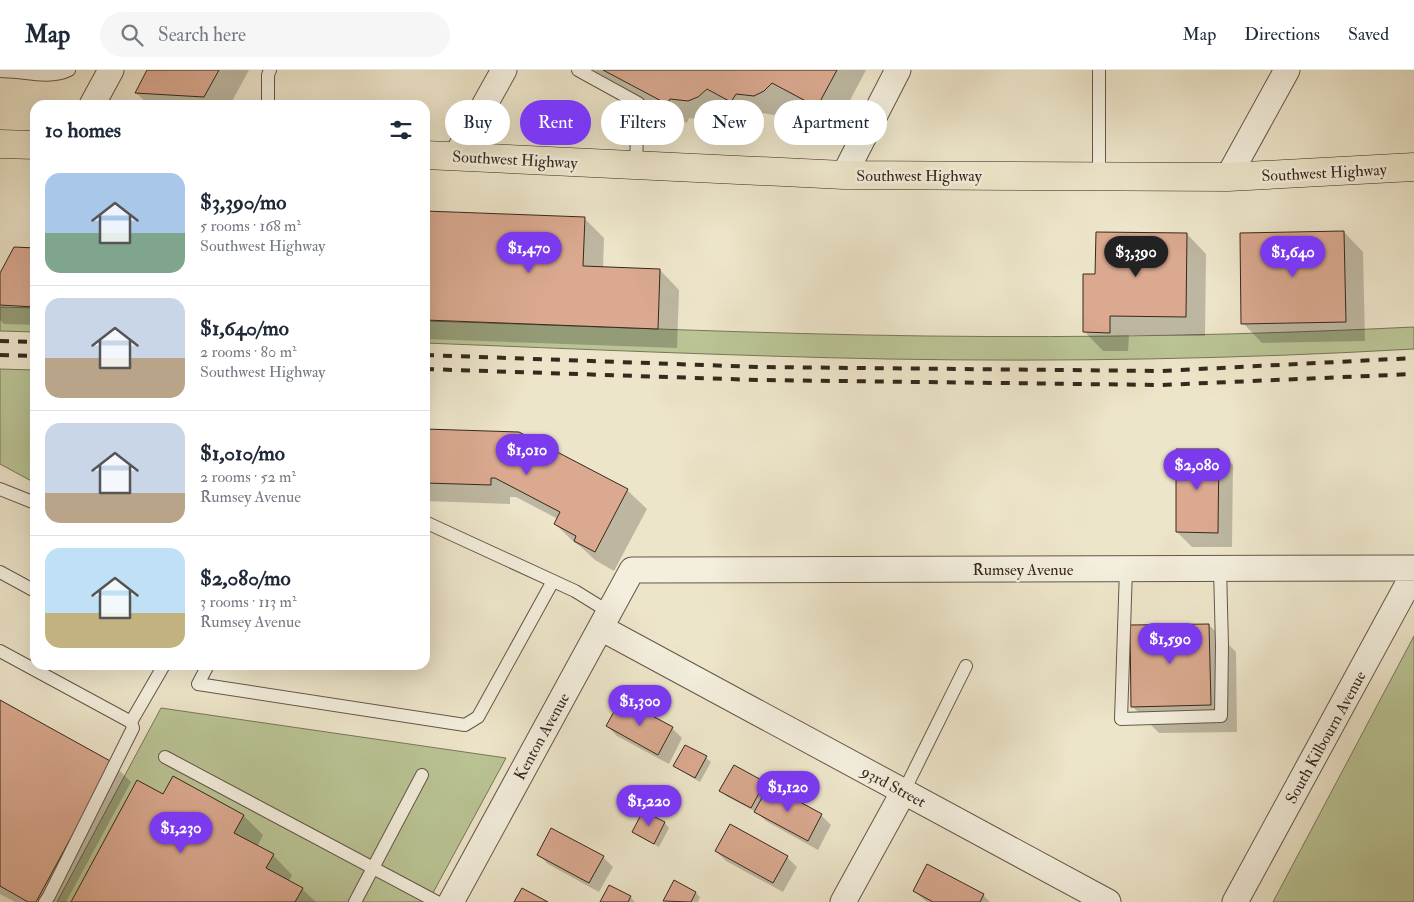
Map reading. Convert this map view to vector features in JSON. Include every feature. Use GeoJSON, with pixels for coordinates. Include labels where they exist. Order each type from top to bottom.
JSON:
{"type":"FeatureCollection","features":[{"type":"Feature","properties":{"kind":"main road"},"geometry":{"type":"LineString","coordinates":[[0,144],[30,145]]}},
{"type":"Feature","properties":{"kind":"main road","name":"Southwest Highway"},"geometry":{"type":"LineString","coordinates":[[430,156],[844,175],[1228,177],[1414,166]]}},
{"type":"Feature","properties":{"kind":"street"},"geometry":{"type":"LineString","coordinates":[[95,100],[111,70]]}},
{"type":"Feature","properties":{"kind":"street"},"geometry":{"type":"LineString","coordinates":[[456,156],[504,70]]}},
{"type":"Feature","properties":{"kind":"street"},"geometry":{"type":"LineString","coordinates":[[844,175],[898,70]]}},
{"type":"Feature","properties":{"kind":"street"},"geometry":{"type":"LineString","coordinates":[[1228,177],[1282,72]]}},
{"type":"Feature","properties":{"kind":"street","name":"Rumsey Avenue"},"geometry":{"type":"LineString","coordinates":[[632,570],[1414,568]]}},
{"type":"Feature","properties":{"kind":"street","name":"Kenton Avenue"},"geometry":{"type":"LineString","coordinates":[[451,902],[632,570]]}},
{"type":"Feature","properties":{"kind":"street","name":"South Kilbourn Avenue"},"geometry":{"type":"LineString","coordinates":[[1235,902],[1414,573]]}},
{"type":"Feature","properties":{"kind":"street","name":"93rd Street"},"geometry":{"type":"LineString","coordinates":[[605,620],[904,791],[1108,902]]}},
{"type":"Feature","properties":{"kind":"street"},"geometry":{"type":"LineString","coordinates":[[843,902],[904,791]]}},
{"type":"Feature","properties":{"kind":"lane"},"geometry":{"type":"LineString","coordinates":[[0,71],[46,75],[62,74],[69,70]]}},
{"type":"Feature","properties":{"kind":"lane"},"geometry":{"type":"LineString","coordinates":[[268,100],[268,75],[270,70]]}},
{"type":"Feature","properties":{"kind":"lane"},"geometry":{"type":"LineString","coordinates":[[578,70],[638,103],[636,165]]}},
{"type":"Feature","properties":{"kind":"lane"},"geometry":{"type":"LineString","coordinates":[[1099,70],[1099,176]]}},
{"type":"Feature","properties":{"kind":"lane"},"geometry":{"type":"LineString","coordinates":[[0,489],[30,501]]}},
{"type":"Feature","properties":{"kind":"lane"},"geometry":{"type":"LineString","coordinates":[[430,524],[575,591],[605,620]]}},
{"type":"Feature","properties":{"kind":"lane"},"geometry":{"type":"LineString","coordinates":[[1126,569],[1121,719],[1221,716],[1220,568]]}},
{"type":"Feature","properties":{"kind":"lane"},"geometry":{"type":"LineString","coordinates":[[0,572],[30,588]]}},
{"type":"Feature","properties":{"kind":"lane"},"geometry":{"type":"LineString","coordinates":[[205,670],[198,684],[465,725],[478,716],[553,581]]}},
{"type":"Feature","properties":{"kind":"lane"},"geometry":{"type":"LineString","coordinates":[[0,651],[30,667]]}},
{"type":"Feature","properties":{"kind":"lane"},"geometry":{"type":"LineString","coordinates":[[904,791],[966,666]]}},
{"type":"Feature","properties":{"kind":"lane"},"geometry":{"type":"LineString","coordinates":[[35,670],[131,722],[133,728],[45,902]]}},
{"type":"Feature","properties":{"kind":"lane"},"geometry":{"type":"LineString","coordinates":[[131,722],[161,670]]}},
{"type":"Feature","properties":{"kind":"lane"},"geometry":{"type":"LineString","coordinates":[[165,757],[437,902]]}},
{"type":"Feature","properties":{"kind":"lane"},"geometry":{"type":"LineString","coordinates":[[355,902],[422,776]]}},
{"type":"Feature","properties":{"kind":"green space"},"geometry":{"type":"Polygon","coordinates":[[[0,307],[30,308],[30,332],[0,331],[0,307]]]}},
{"type":"Feature","properties":{"kind":"green space"},"geometry":{"type":"Polygon","coordinates":[[[430,321],[802,334],[988,337],[1231,334],[1414,327],[1414,349],[1283,355],[1085,360],[953,360],[656,352],[430,343],[430,321]]]}},
{"type":"Feature","properties":{"kind":"green space"},"geometry":{"type":"Polygon","coordinates":[[[0,369],[30,370],[30,480],[0,464],[0,369]]]}},
{"type":"Feature","properties":{"kind":"green space"},"geometry":{"type":"Polygon","coordinates":[[[1414,636],[1414,902],[1273,902],[1414,636]]]}},
{"type":"Feature","properties":{"kind":"green space"},"geometry":{"type":"Polygon","coordinates":[[[161,708],[506,758],[428,902],[57,902],[161,708]]]}},
{"type":"Feature","properties":{"kind":"building"},"geometry":{"type":"Polygon","coordinates":[[[147,70],[219,70],[204,97],[135,93],[147,70]]]}},
{"type":"Feature","properties":{"kind":"building"},"geometry":{"type":"Polygon","coordinates":[[[603,70],[837,70],[821,100],[804,100],[772,83],[764,91],[754,96],[736,94],[732,100],[727,100],[707,89],[698,97],[688,101],[659,100],[603,70]]]}},
{"type":"Feature","properties":{"kind":"building"},"geometry":{"type":"Polygon","coordinates":[[[430,211],[585,217],[583,266],[660,269],[658,329],[430,320],[430,211]]]}},
{"type":"Feature","properties":{"kind":"building"},"geometry":{"type":"Polygon","coordinates":[[[1344,231],[1346,322],[1241,324],[1240,233],[1344,231]]]}},
{"type":"Feature","properties":{"kind":"building"},"geometry":{"type":"Polygon","coordinates":[[[1096,232],[1187,233],[1186,317],[1110,316],[1110,333],[1083,332],[1083,274],[1095,274],[1096,232]]]}},
{"type":"Feature","properties":{"kind":"building"},"geometry":{"type":"Polygon","coordinates":[[[14,247],[30,248],[30,307],[0,305],[0,273],[14,247]]]}},
{"type":"Feature","properties":{"kind":"building"},"geometry":{"type":"Polygon","coordinates":[[[430,429],[519,432],[628,489],[595,552],[574,541],[576,536],[554,524],[560,512],[495,478],[491,478],[491,485],[430,483],[430,429]]]}},
{"type":"Feature","properties":{"kind":"building"},"geometry":{"type":"Polygon","coordinates":[[[1176,449],[1219,449],[1218,533],[1176,532],[1176,449]]]}},
{"type":"Feature","properties":{"kind":"building"},"geometry":{"type":"Polygon","coordinates":[[[1209,624],[1211,705],[1131,707],[1130,625],[1209,624]]]}},
{"type":"Feature","properties":{"kind":"building"},"geometry":{"type":"Polygon","coordinates":[[[621,699],[673,727],[658,755],[606,726],[621,699]]]}},
{"type":"Feature","properties":{"kind":"building"},"geometry":{"type":"Polygon","coordinates":[[[0,700],[112,762],[36,902],[28,902],[0,886],[0,700]]]}},
{"type":"Feature","properties":{"kind":"building"},"geometry":{"type":"Polygon","coordinates":[[[685,745],[707,756],[695,778],[673,766],[685,745]]]}},
{"type":"Feature","properties":{"kind":"building"},"geometry":{"type":"Polygon","coordinates":[[[734,765],[765,782],[751,808],[719,791],[734,765]]]}},
{"type":"Feature","properties":{"kind":"building"},"geometry":{"type":"Polygon","coordinates":[[[173,776],[244,815],[234,833],[274,854],[266,868],[303,888],[295,902],[71,902],[137,780],[163,794],[173,776]]]}},
{"type":"Feature","properties":{"kind":"building"},"geometry":{"type":"Polygon","coordinates":[[[769,785],[822,814],[808,841],[754,812],[769,785]]]}},
{"type":"Feature","properties":{"kind":"building"},"geometry":{"type":"Polygon","coordinates":[[[643,811],[665,822],[654,844],[632,832],[643,811]]]}},
{"type":"Feature","properties":{"kind":"building"},"geometry":{"type":"Polygon","coordinates":[[[730,824],[788,856],[773,883],[715,851],[730,824]]]}},
{"type":"Feature","properties":{"kind":"building"},"geometry":{"type":"Polygon","coordinates":[[[551,828],[604,856],[589,883],[537,855],[551,828]]]}},
{"type":"Feature","properties":{"kind":"building"},"geometry":{"type":"Polygon","coordinates":[[[927,864],[984,894],[980,902],[933,902],[913,891],[927,864]]]}},
{"type":"Feature","properties":{"kind":"building"},"geometry":{"type":"Polygon","coordinates":[[[674,880],[696,892],[691,902],[663,901],[674,880]]]}},
{"type":"Feature","properties":{"kind":"building"},"geometry":{"type":"Polygon","coordinates":[[[609,885],[631,896],[628,902],[600,902],[609,885]]]}},
{"type":"Feature","properties":{"kind":"building"},"geometry":{"type":"Polygon","coordinates":[[[522,888],[548,902],[514,902],[522,888]]]}},
{"type":"Feature","properties":{"kind":"railway"},"geometry":{"type":"LineString","coordinates":[[0,341],[30,342]]}},
{"type":"Feature","properties":{"kind":"railway"},"geometry":{"type":"LineString","coordinates":[[0,355],[30,356]]}},
{"type":"Feature","properties":{"kind":"railway"},"geometry":{"type":"LineString","coordinates":[[430,355],[758,367],[1161,371],[1414,358]]}},
{"type":"Feature","properties":{"kind":"railway"},"geometry":{"type":"LineString","coordinates":[[430,369],[758,380],[1161,385],[1414,374]]}}]}
